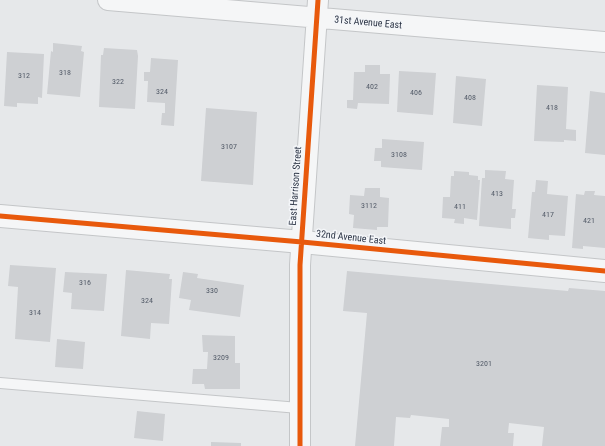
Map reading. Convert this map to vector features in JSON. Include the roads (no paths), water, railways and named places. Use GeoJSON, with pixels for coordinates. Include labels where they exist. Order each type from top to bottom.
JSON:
{"type":"FeatureCollection","features":[{"type":"Feature","properties":{"kind":"street","name":"31st Avenue East"},"geometry":{"type":"LineString","coordinates":[[108,0],[317,9],[605,42]]}},
{"type":"Feature","properties":{"kind":"street","name":"East Harrison Street"},"geometry":{"type":"LineString","coordinates":[[300,446],[299,408],[302,242],[317,9]]}},
{"type":"Feature","properties":{"kind":"street","name":"32nd Avenue East"},"geometry":{"type":"LineString","coordinates":[[0,216],[302,242],[605,271]]}},
{"type":"Feature","properties":{"kind":"lane"},"geometry":{"type":"LineString","coordinates":[[0,383],[299,408]]}}]}
